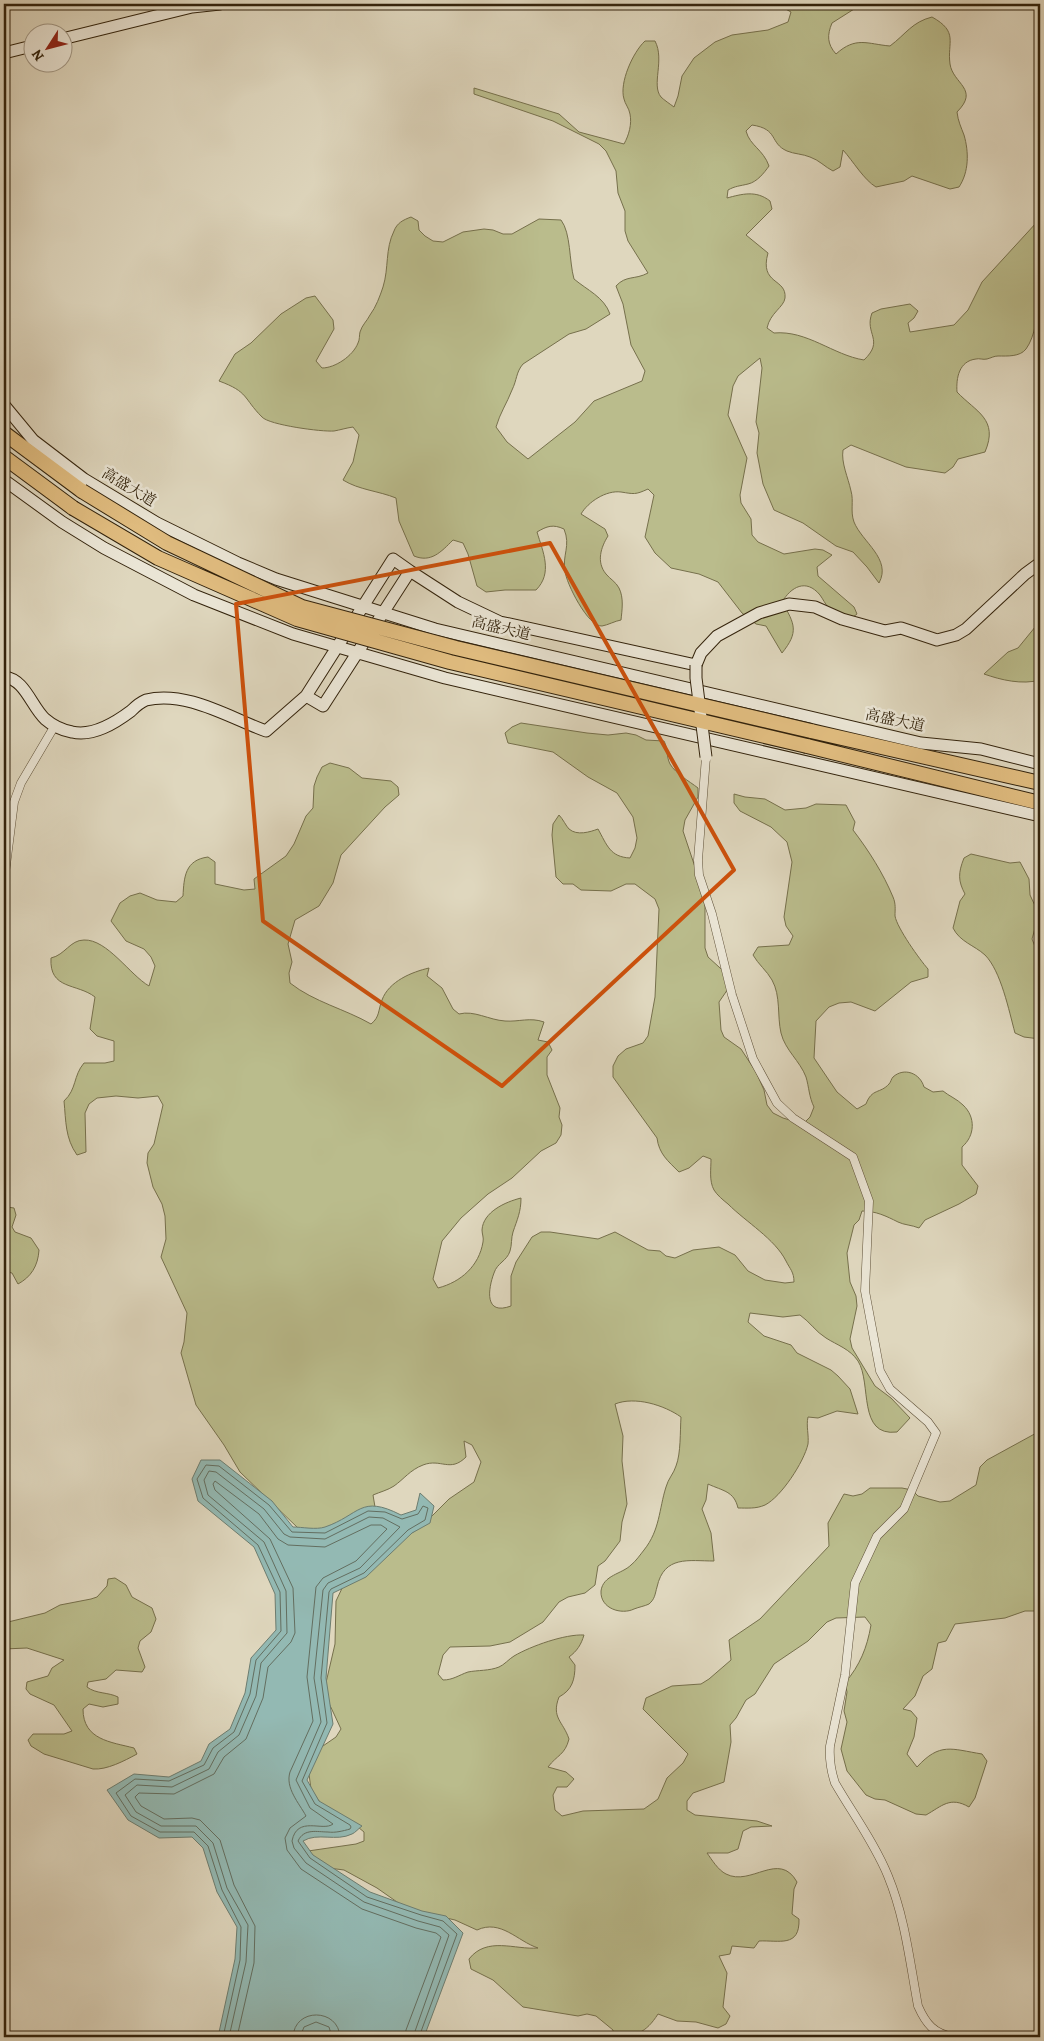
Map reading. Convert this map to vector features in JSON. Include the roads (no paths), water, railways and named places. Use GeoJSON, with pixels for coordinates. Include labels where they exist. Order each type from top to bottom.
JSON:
{"type":"FeatureCollection","features":[{"type":"Feature","properties":{"kind":"highway","name":"高盛大道"},"geometry":{"type":"LineString","coordinates":[[6,434],[82,491],[167,543],[302,607],[456,648],[1040,783]]}},
{"type":"Feature","properties":{"kind":"highway"},"geometry":{"type":"LineString","coordinates":[[4,457],[73,508],[158,558],[297,619],[450,662],[1040,803]]}},
{"type":"Feature","properties":{"kind":"highway"},"geometry":{"type":"LineString","coordinates":[[4,464],[52,492]]}},
{"type":"Feature","properties":{"kind":"main road"},"geometry":{"type":"LineString","coordinates":[[72,37],[192,7],[220,4]]}},
{"type":"Feature","properties":{"kind":"main road"},"geometry":{"type":"LineString","coordinates":[[4,53],[22,48]]}},
{"type":"Feature","properties":{"kind":"main road","name":"高盛大道"},"geometry":{"type":"LineString","coordinates":[[4,405],[33,440],[60,462],[112,496],[158,523],[276,580],[435,629],[921,743],[981,749],[1040,764]]}},
{"type":"Feature","properties":{"kind":"main road"},"geometry":{"type":"LineString","coordinates":[[4,480],[62,522],[97,544],[194,595],[293,634],[445,678],[1040,816]]}},
{"type":"Feature","properties":{"kind":"main road"},"geometry":{"type":"LineString","coordinates":[[4,677],[9,678],[23,688],[43,718],[54,727],[74,733],[97,730],[116,722],[145,700],[162,699],[193,701],[266,731],[306,696],[393,559],[458,602],[500,622],[696,665]]}},
{"type":"Feature","properties":{"kind":"main road"},"geometry":{"type":"LineString","coordinates":[[706,757],[696,665],[701,653],[717,636],[758,613],[789,604],[815,607],[842,619],[885,631],[901,628],[937,640],[956,635],[966,629],[1025,574],[1040,563]]}},
{"type":"Feature","properties":{"kind":"main road"},"geometry":{"type":"LineString","coordinates":[[306,696],[322,706],[410,571]]}},
{"type":"Feature","properties":{"kind":"street"},"geometry":{"type":"LineString","coordinates":[[4,881],[14,802],[22,783],[54,727]]}},
{"type":"Feature","properties":{"kind":"street"},"geometry":{"type":"LineString","coordinates":[[706,757],[698,860],[699,875],[712,914],[732,995],[753,1059],[777,1103],[793,1118],[853,1157],[869,1201],[865,1291],[880,1371],[890,1389],[928,1422],[936,1433],[904,1509],[877,1536],[856,1583],[845,1675],[829,1758],[835,1783],[889,1877],[900,1913],[920,2011],[929,2026],[936,2032],[954,2037]]}},
{"type":"Feature","properties":{"kind":"street"},"geometry":{"type":"LineString","coordinates":[[996,2037],[1040,2036]]}},
{"type":"Feature","properties":{"kind":"water"},"geometry":{"type":"Polygon","coordinates":[[[201,1460],[220,1460],[272,1501],[293,1527],[325,1527],[368,1506],[377,1506],[401,1515],[416,1510],[420,1493],[434,1506],[430,1523],[412,1533],[366,1577],[333,1593],[326,1678],[333,1724],[307,1780],[319,1801],[362,1826],[346,1836],[315,1837],[303,1841],[313,1855],[370,1892],[422,1911],[446,1916],[463,1933],[424,2037],[325,2037],[316,2033],[308,2037],[218,2037],[235,1959],[237,1927],[217,1892],[203,1848],[192,1837],[159,1838],[128,1820],[107,1790],[134,1774],[169,1777],[201,1761],[209,1744],[230,1729],[245,1693],[251,1658],[276,1630],[275,1594],[254,1547],[198,1501],[192,1479],[201,1460]]]}}]}
